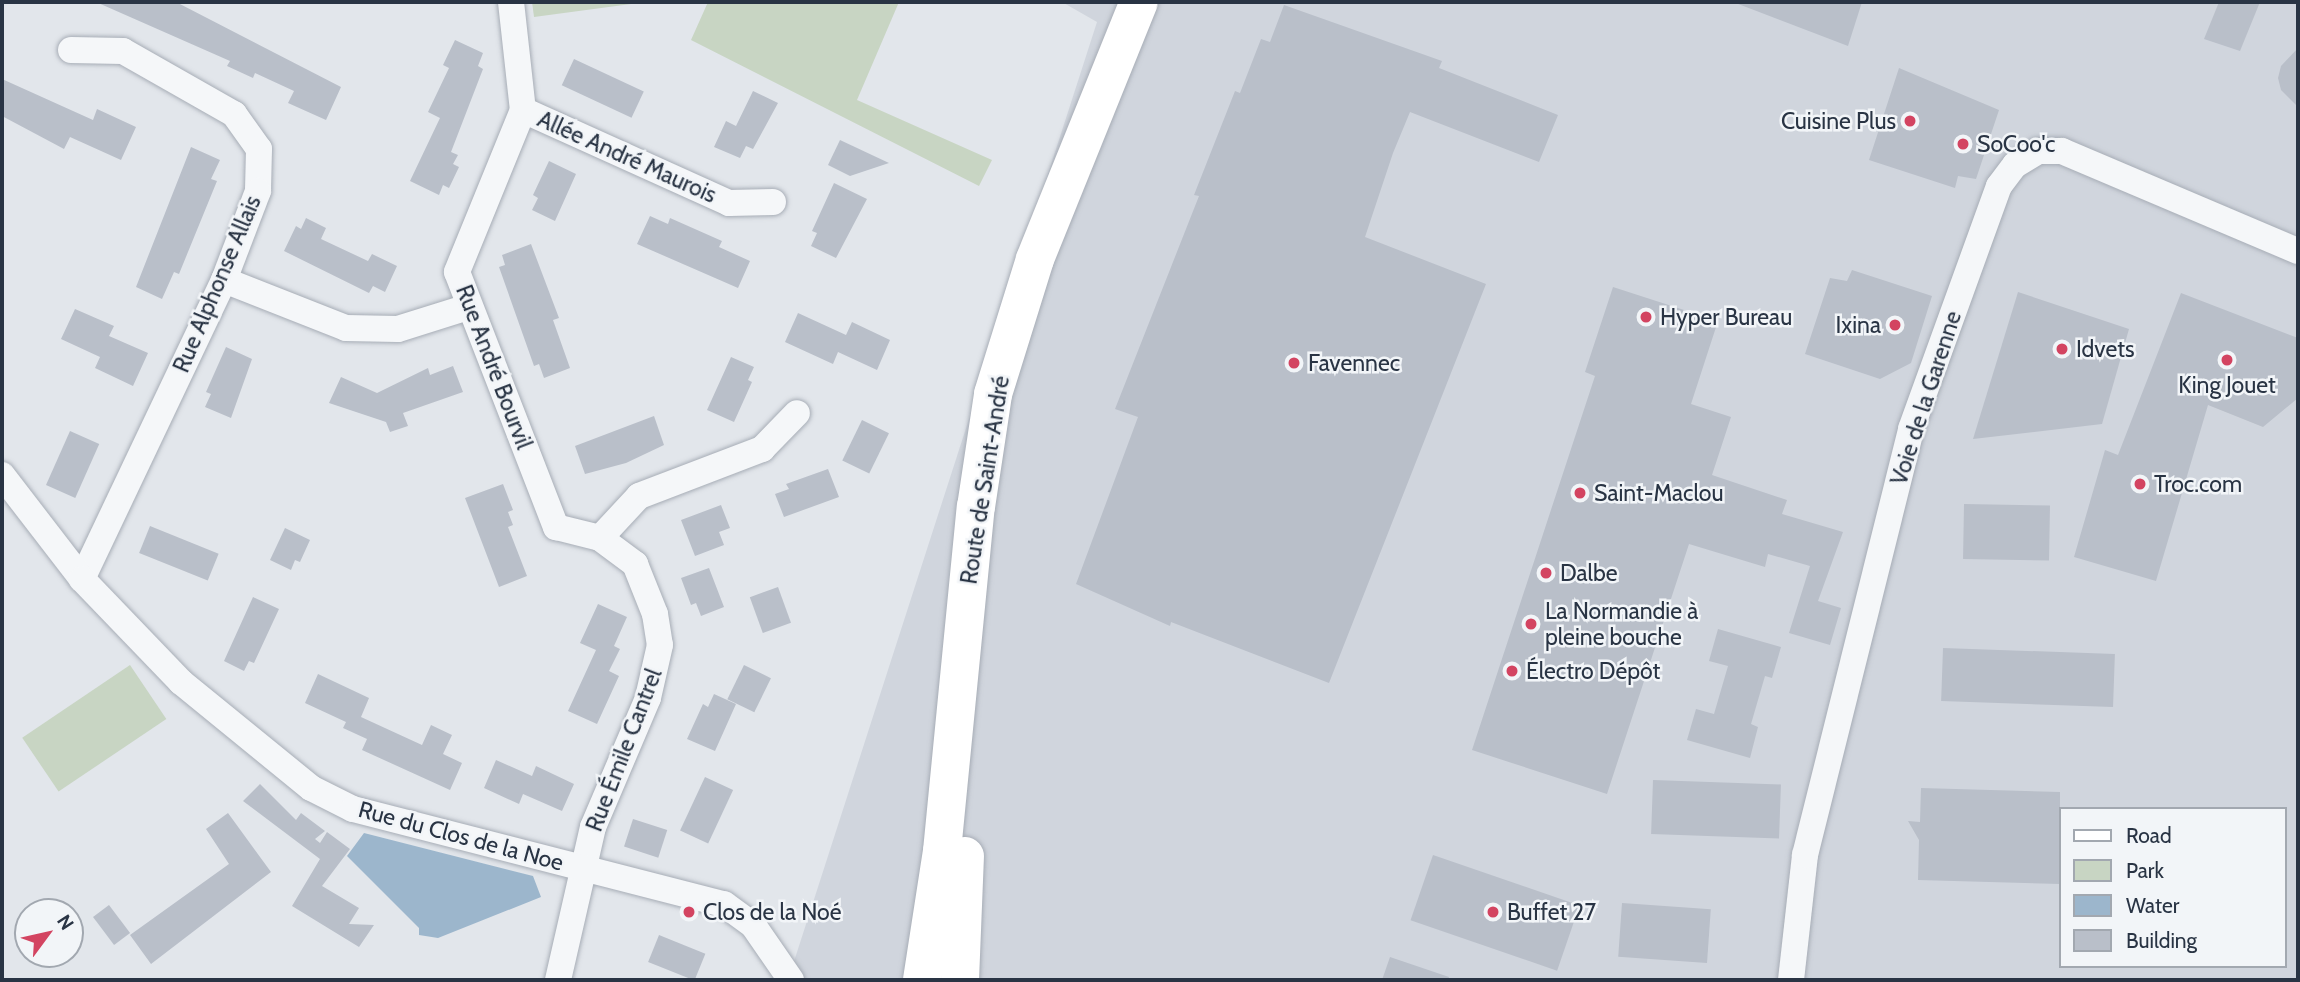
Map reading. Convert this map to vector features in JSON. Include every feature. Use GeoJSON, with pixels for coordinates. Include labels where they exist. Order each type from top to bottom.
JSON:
{"type":"FeatureCollection","features":[{"type":"Feature","properties":{"kind":"main road","name":"Route de Saint-André"},"geometry":{"type":"LineString","coordinates":[[922,980],[942,851],[976,507],[993,394],[1035,259],[1139,2]]}},
{"type":"Feature","properties":{"kind":"main road","name":"Route de Saint-André"},"geometry":{"type":"LineString","coordinates":[[960,980],[963,878],[1005,418],[1023,333],[1153,2]]}},
{"type":"Feature","properties":{"kind":"street","name":"Rue André Bourvil"},"geometry":{"type":"LineString","coordinates":[[511,2],[523,110],[457,272],[468,307],[556,527],[600,538]]}},
{"type":"Feature","properties":{"kind":"street","name":"Rue Alphonse Allais"},"geometry":{"type":"LineString","coordinates":[[71,50],[122,51],[234,114],[259,149],[258,191],[224,280],[82,579]]}},
{"type":"Feature","properties":{"kind":"street","name":"Allée André Maurois"},"geometry":{"type":"LineString","coordinates":[[523,110],[729,203],[773,202]]}},
{"type":"Feature","properties":{"kind":"street","name":"Voie de la Garenne"},"geometry":{"type":"LineString","coordinates":[[1791,980],[1805,855],[1911,429],[1999,186],[2015,165],[2038,151],[2062,151],[2298,251]]}},
{"type":"Feature","properties":{"kind":"street"},"geometry":{"type":"LineString","coordinates":[[224,280],[346,328],[398,329],[468,307]]}},
{"type":"Feature","properties":{"kind":"street"},"geometry":{"type":"LineString","coordinates":[[600,538],[639,496],[762,449],[797,413]]}},
{"type":"Feature","properties":{"kind":"street","name":"Rue du Clos de la Noe"},"geometry":{"type":"LineString","coordinates":[[2,475],[82,579],[181,682],[311,788],[353,810],[724,904],[752,925],[799,980]]}},
{"type":"Feature","properties":{"kind":"street","name":"Rue Émile Cantrel"},"geometry":{"type":"LineString","coordinates":[[558,980],[593,827],[657,676],[660,645],[656,614],[635,564],[600,538]]}},
{"type":"Feature","properties":{"kind":"street","name":"Rue du Clos de la Noe"},"geometry":{"type":"LineString","coordinates":[[778,957],[791,980]]}},
{"type":"Feature","properties":{"kind":"shaded area"},"geometry":{"type":"Polygon","coordinates":[[[1062,2],[2298,2],[2298,980],[788,980],[1097,22],[1062,2]]]}},
{"type":"Feature","properties":{"kind":"green space"},"geometry":{"type":"Polygon","coordinates":[[[532,2],[646,2],[534,17],[532,2]]]}},
{"type":"Feature","properties":{"kind":"green space"},"geometry":{"type":"Polygon","coordinates":[[[708,2],[899,2],[857,100],[992,160],[979,186],[691,40],[708,2]]]}},
{"type":"Feature","properties":{"kind":"green space"},"geometry":{"type":"Polygon","coordinates":[[[130,665],[166,719],[59,792],[22,738],[130,665]]]}},
{"type":"Feature","properties":{"kind":"water"},"geometry":{"type":"Polygon","coordinates":[[[364,833],[533,876],[541,897],[438,938],[419,935],[419,928],[347,856],[364,833]]]}},
{"type":"Feature","properties":{"kind":"building"},"geometry":{"type":"Polygon","coordinates":[[[96,2],[176,2],[341,87],[326,120],[288,103],[294,91],[255,73],[253,78],[227,66],[230,61],[96,2]]]}},
{"type":"Feature","properties":{"kind":"building"},"geometry":{"type":"Polygon","coordinates":[[[1733,2],[1862,2],[1848,46],[1733,2]]]}},
{"type":"Feature","properties":{"kind":"building"},"geometry":{"type":"Polygon","coordinates":[[[2219,2],[2260,2],[2240,51],[2204,39],[2219,2]]]}},
{"type":"Feature","properties":{"kind":"building","name":"Favennec"},"geometry":{"type":"Polygon","coordinates":[[[1284,5],[1442,61],[1439,68],[1558,115],[1539,162],[1410,112],[1393,153],[1365,237],[1486,284],[1329,683],[1171,622],[1170,626],[1076,584],[1138,417],[1115,409],[1199,196],[1194,195],[1235,91],[1240,93],[1261,39],[1270,42],[1284,5]]]}},
{"type":"Feature","properties":{"kind":"building"},"geometry":{"type":"Polygon","coordinates":[[[455,40],[483,53],[478,66],[483,69],[451,152],[458,155],[453,164],[459,167],[449,188],[443,185],[439,195],[410,181],[440,118],[428,112],[449,68],[443,65],[455,40]]]}},
{"type":"Feature","properties":{"kind":"building"},"geometry":{"type":"Polygon","coordinates":[[[2298,48],[2298,107],[2281,90],[2278,78],[2281,66],[2298,48]]]}},
{"type":"Feature","properties":{"kind":"building"},"geometry":{"type":"Polygon","coordinates":[[[574,59],[644,92],[632,118],[562,85],[574,59]]]}},
{"type":"Feature","properties":{"kind":"building"},"geometry":{"type":"Polygon","coordinates":[[[1899,68],[1999,110],[1976,179],[1958,176],[1955,188],[1869,160],[1899,68]]]}},
{"type":"Feature","properties":{"kind":"building"},"geometry":{"type":"Polygon","coordinates":[[[2,79],[93,120],[97,109],[136,127],[121,160],[70,137],[64,149],[2,116],[2,79]]]}},
{"type":"Feature","properties":{"kind":"building"},"geometry":{"type":"Polygon","coordinates":[[[753,91],[778,103],[753,149],[746,146],[740,158],[714,147],[726,121],[736,126],[753,91]]]}},
{"type":"Feature","properties":{"kind":"building"},"geometry":{"type":"Polygon","coordinates":[[[840,140],[889,163],[850,176],[828,165],[840,140]]]}},
{"type":"Feature","properties":{"kind":"building"},"geometry":{"type":"Polygon","coordinates":[[[191,147],[220,160],[211,179],[217,181],[179,274],[174,272],[162,299],[136,287],[191,147]]]}},
{"type":"Feature","properties":{"kind":"building"},"geometry":{"type":"Polygon","coordinates":[[[549,161],[576,174],[555,221],[532,210],[538,198],[533,195],[549,161]]]}},
{"type":"Feature","properties":{"kind":"building"},"geometry":{"type":"Polygon","coordinates":[[[834,183],[867,199],[836,258],[811,246],[817,233],[812,231],[834,183]]]}},
{"type":"Feature","properties":{"kind":"building"},"geometry":{"type":"Polygon","coordinates":[[[650,216],[668,224],[670,218],[722,241],[719,247],[750,261],[738,288],[637,244],[650,216]]]}},
{"type":"Feature","properties":{"kind":"building"},"geometry":{"type":"Polygon","coordinates":[[[306,218],[326,228],[321,239],[368,261],[372,254],[397,266],[385,292],[373,286],[369,293],[284,251],[296,226],[301,229],[306,218]]]}},
{"type":"Feature","properties":{"kind":"building"},"geometry":{"type":"Polygon","coordinates":[[[531,244],[559,318],[553,320],[570,368],[544,378],[539,364],[534,366],[499,267],[505,265],[502,255],[531,244]]]}},
{"type":"Feature","properties":{"kind":"building"},"geometry":{"type":"Polygon","coordinates":[[[1852,270],[1932,296],[1911,363],[1880,379],[1805,354],[1830,278],[1847,281],[1852,270]]]}},
{"type":"Feature","properties":{"kind":"building"},"geometry":{"type":"Polygon","coordinates":[[[1613,287],[1718,321],[1691,404],[1731,417],[1712,475],[1787,500],[1782,514],[1843,532],[1818,601],[1841,608],[1830,645],[1789,633],[1810,566],[1768,554],[1765,567],[1689,544],[1607,794],[1472,750],[1595,376],[1585,372],[1613,287]]]}},
{"type":"Feature","properties":{"kind":"building","name":"Idvets"},"geometry":{"type":"Polygon","coordinates":[[[2018,292],[2129,329],[2102,424],[1973,439],[2018,292]]]}},
{"type":"Feature","properties":{"kind":"building"},"geometry":{"type":"Polygon","coordinates":[[[2181,293],[2298,338],[2298,398],[2263,427],[2208,405],[2156,581],[2074,557],[2105,450],[2118,455],[2181,293]]]}},
{"type":"Feature","properties":{"kind":"building"},"geometry":{"type":"Polygon","coordinates":[[[75,309],[114,326],[109,336],[148,353],[133,386],[95,368],[100,357],[61,339],[75,309]]]}},
{"type":"Feature","properties":{"kind":"building"},"geometry":{"type":"Polygon","coordinates":[[[798,313],[846,335],[852,322],[890,340],[877,370],[838,352],[833,364],[785,342],[798,313]]]}},
{"type":"Feature","properties":{"kind":"building"},"geometry":{"type":"Polygon","coordinates":[[[226,347],[252,359],[231,418],[205,407],[211,394],[206,392],[226,347]]]}},
{"type":"Feature","properties":{"kind":"building"},"geometry":{"type":"Polygon","coordinates":[[[731,357],[754,367],[748,380],[752,382],[734,422],[707,410],[731,357]]]}},
{"type":"Feature","properties":{"kind":"building"},"geometry":{"type":"Polygon","coordinates":[[[453,366],[463,392],[403,413],[408,426],[390,432],[386,422],[329,403],[341,377],[377,393],[428,368],[430,375],[453,366]]]}},
{"type":"Feature","properties":{"kind":"building"},"geometry":{"type":"Polygon","coordinates":[[[654,416],[664,445],[626,463],[585,474],[575,446],[654,416]]]}},
{"type":"Feature","properties":{"kind":"building"},"geometry":{"type":"Polygon","coordinates":[[[862,420],[889,433],[869,474],[842,460],[862,420]]]}},
{"type":"Feature","properties":{"kind":"building"},"geometry":{"type":"Polygon","coordinates":[[[70,431],[99,444],[75,498],[46,485],[70,431]]]}},
{"type":"Feature","properties":{"kind":"building"},"geometry":{"type":"Polygon","coordinates":[[[828,469],[839,497],[784,517],[775,494],[789,489],[786,484],[828,469]]]}},
{"type":"Feature","properties":{"kind":"building"},"geometry":{"type":"Polygon","coordinates":[[[503,484],[513,510],[508,512],[513,525],[508,527],[527,576],[499,587],[465,498],[503,484]]]}},
{"type":"Feature","properties":{"kind":"building"},"geometry":{"type":"Polygon","coordinates":[[[1964,504],[2050,506],[2049,560],[1963,559],[1964,504]]]}},
{"type":"Feature","properties":{"kind":"building"},"geometry":{"type":"Polygon","coordinates":[[[721,505],[730,528],[719,532],[724,545],[695,556],[681,520],[721,505]]]}},
{"type":"Feature","properties":{"kind":"building"},"geometry":{"type":"Polygon","coordinates":[[[150,526],[219,554],[208,581],[139,553],[150,526]]]}},
{"type":"Feature","properties":{"kind":"building"},"geometry":{"type":"Polygon","coordinates":[[[285,528],[310,540],[300,562],[295,560],[291,570],[270,560],[285,528]]]}},
{"type":"Feature","properties":{"kind":"building"},"geometry":{"type":"Polygon","coordinates":[[[709,568],[724,607],[701,616],[696,603],[691,605],[681,578],[709,568]]]}},
{"type":"Feature","properties":{"kind":"building"},"geometry":{"type":"Polygon","coordinates":[[[778,587],[791,623],[763,633],[750,597],[778,587]]]}},
{"type":"Feature","properties":{"kind":"building"},"geometry":{"type":"Polygon","coordinates":[[[253,597],[279,609],[254,663],[249,661],[244,671],[224,661],[253,597]]]}},
{"type":"Feature","properties":{"kind":"building"},"geometry":{"type":"Polygon","coordinates":[[[598,604],[627,617],[614,646],[620,649],[609,671],[619,676],[597,724],[568,711],[596,650],[580,643],[598,604]]]}},
{"type":"Feature","properties":{"kind":"building"},"geometry":{"type":"Polygon","coordinates":[[[1718,629],[1781,647],[1772,678],[1765,676],[1751,724],[1758,727],[1750,758],[1687,740],[1696,709],[1714,714],[1728,666],[1709,661],[1718,629]]]}},
{"type":"Feature","properties":{"kind":"building"},"geometry":{"type":"Polygon","coordinates":[[[1943,648],[2115,654],[2113,707],[1941,701],[1943,648]]]}},
{"type":"Feature","properties":{"kind":"building"},"geometry":{"type":"Polygon","coordinates":[[[744,665],[771,678],[754,712],[727,699],[744,665]]]}},
{"type":"Feature","properties":{"kind":"building"},"geometry":{"type":"Polygon","coordinates":[[[318,674],[369,698],[361,717],[422,745],[431,725],[452,735],[443,754],[462,763],[450,790],[362,750],[367,739],[343,728],[346,722],[305,703],[318,674]]]}},
{"type":"Feature","properties":{"kind":"building"},"geometry":{"type":"Polygon","coordinates":[[[714,694],[736,704],[715,751],[687,739],[703,704],[708,707],[714,694]]]}},
{"type":"Feature","properties":{"kind":"building"},"geometry":{"type":"Polygon","coordinates":[[[496,760],[532,776],[536,766],[574,784],[562,811],[523,794],[519,804],[484,788],[496,760]]]}},
{"type":"Feature","properties":{"kind":"building"},"geometry":{"type":"Polygon","coordinates":[[[705,777],[733,790],[708,844],[680,830],[705,777]]]}},
{"type":"Feature","properties":{"kind":"building"},"geometry":{"type":"Polygon","coordinates":[[[1653,780],[1781,784],[1779,838],[1651,834],[1653,780]]]}},
{"type":"Feature","properties":{"kind":"building"},"geometry":{"type":"Polygon","coordinates":[[[260,784],[296,820],[301,813],[325,831],[315,839],[320,843],[327,832],[350,849],[322,886],[359,908],[349,924],[374,925],[359,947],[292,906],[320,859],[243,801],[260,784]]]}},
{"type":"Feature","properties":{"kind":"building"},"geometry":{"type":"Polygon","coordinates":[[[1921,788],[2060,792],[2058,884],[1918,880],[1919,840],[1908,821],[1920,822],[1921,788]]]}},
{"type":"Feature","properties":{"kind":"building"},"geometry":{"type":"Polygon","coordinates":[[[228,813],[271,872],[151,964],[130,935],[229,864],[206,829],[228,813]]]}},
{"type":"Feature","properties":{"kind":"building"},"geometry":{"type":"Polygon","coordinates":[[[633,819],[667,830],[658,858],[624,847],[633,819]]]}},
{"type":"Feature","properties":{"kind":"building","name":"Buffet 27"},"geometry":{"type":"Polygon","coordinates":[[[1433,855],[1580,905],[1557,971],[1411,920],[1433,855]]]}},
{"type":"Feature","properties":{"kind":"building"},"geometry":{"type":"Polygon","coordinates":[[[1622,903],[1711,909],[1707,963],[1618,957],[1622,903]]]}},
{"type":"Feature","properties":{"kind":"building"},"geometry":{"type":"Polygon","coordinates":[[[109,905],[130,933],[114,945],[93,917],[109,905]]]}},
{"type":"Feature","properties":{"kind":"building"},"geometry":{"type":"Polygon","coordinates":[[[659,935],[705,954],[695,980],[648,962],[659,935]]]}},
{"type":"Feature","properties":{"kind":"building"},"geometry":{"type":"Polygon","coordinates":[[[1390,957],[1449,977],[1448,980],[1382,980],[1390,957]]]}},
{"type":"Feature","properties":{"kind":"place","name":"Cuisine Plus"},"geometry":{"type":"Point","coordinates":[1910,121]}},
{"type":"Feature","properties":{"kind":"place","name":"SoCoo'c"},"geometry":{"type":"Point","coordinates":[1963,144]}},
{"type":"Feature","properties":{"kind":"place","name":"Hyper Bureau"},"geometry":{"type":"Point","coordinates":[1646,317]}},
{"type":"Feature","properties":{"kind":"place","name":"Ixina"},"geometry":{"type":"Point","coordinates":[1895,325]}},
{"type":"Feature","properties":{"kind":"place","name":"Idvets"},"geometry":{"type":"Point","coordinates":[2062,349]}},
{"type":"Feature","properties":{"kind":"place","name":"King Jouet"},"geometry":{"type":"Point","coordinates":[2227,360]}},
{"type":"Feature","properties":{"kind":"place","name":"Favennec"},"geometry":{"type":"Point","coordinates":[1294,363]}},
{"type":"Feature","properties":{"kind":"place","name":"Troc.com"},"geometry":{"type":"Point","coordinates":[2140,484]}},
{"type":"Feature","properties":{"kind":"place","name":"Saint-Maclou"},"geometry":{"type":"Point","coordinates":[1580,493]}},
{"type":"Feature","properties":{"kind":"place","name":"Dalbe"},"geometry":{"type":"Point","coordinates":[1546,573]}},
{"type":"Feature","properties":{"kind":"place","name":"La Normandie à pleine bouche"},"geometry":{"type":"Point","coordinates":[1531,624]}},
{"type":"Feature","properties":{"kind":"place","name":"Électro Dépôt"},"geometry":{"type":"Point","coordinates":[1512,671]}},
{"type":"Feature","properties":{"kind":"place","name":"Clos de la Noé"},"geometry":{"type":"Point","coordinates":[689,912]}},
{"type":"Feature","properties":{"kind":"place","name":"Buffet 27"},"geometry":{"type":"Point","coordinates":[1493,912]}}]}
